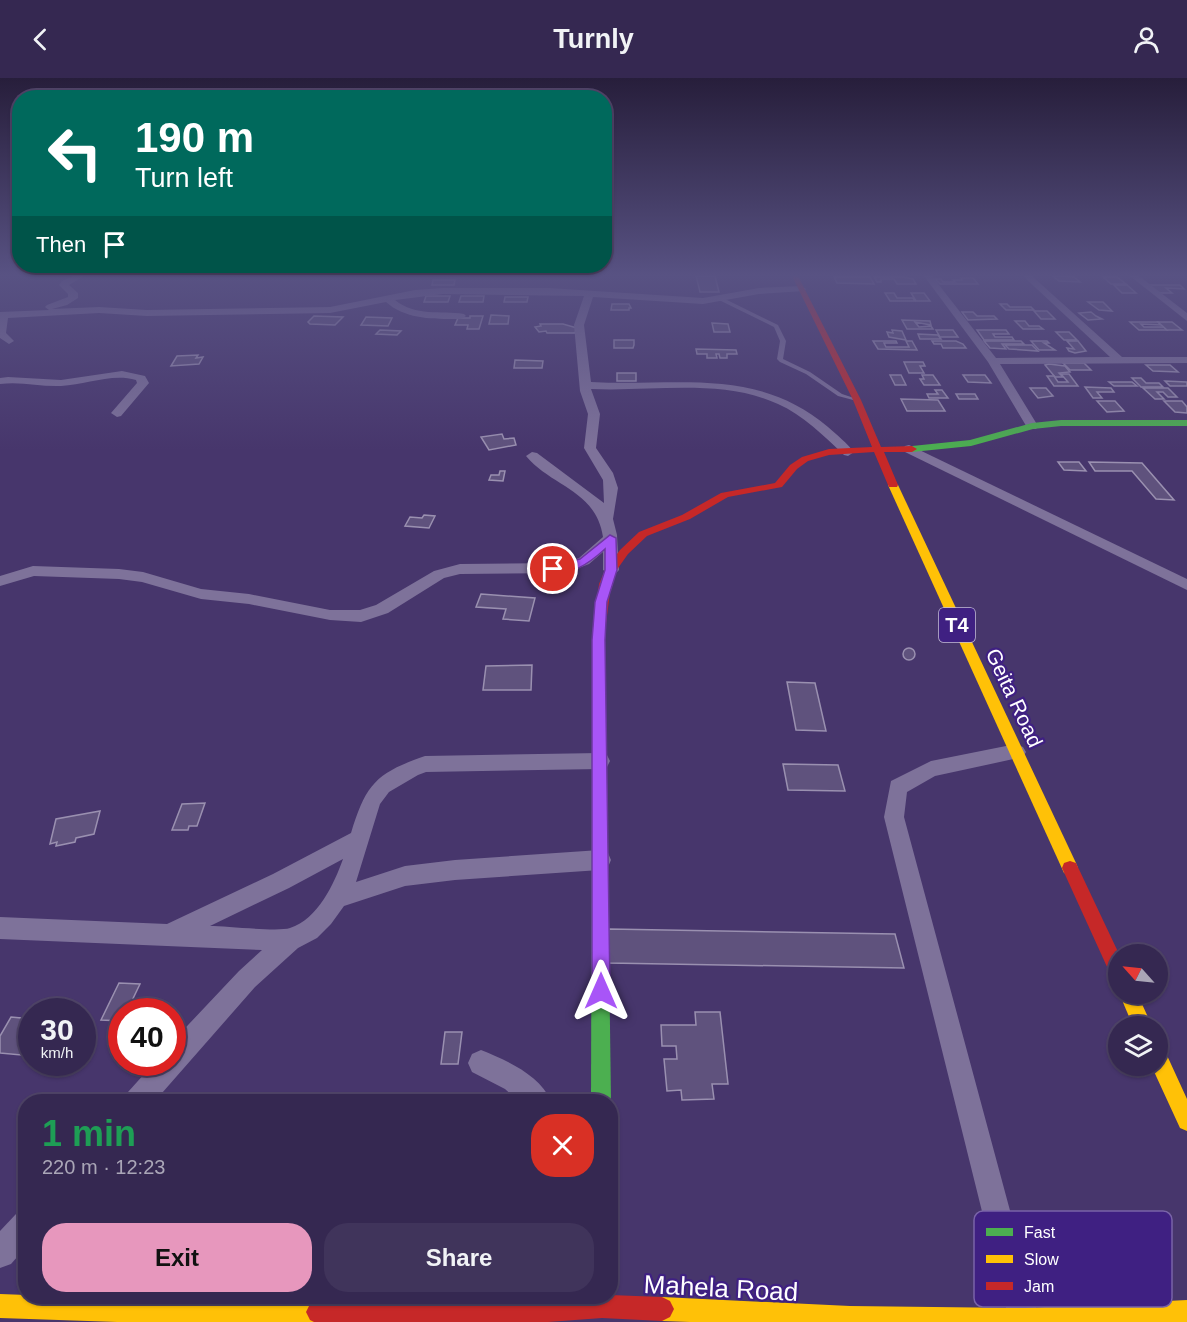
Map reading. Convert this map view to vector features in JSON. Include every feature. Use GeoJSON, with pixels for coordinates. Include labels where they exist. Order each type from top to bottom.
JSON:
{"type":"FeatureCollection","features":[{"type":"Feature","properties":{"kind":"main road","name":"Geita Road"},"geometry":{"type":"LineString","coordinates":[[824,334],[857,400],[877,450],[1108,950]]}},
{"type":"Feature","properties":{"kind":"main road"},"geometry":{"type":"LineString","coordinates":[[601,1094],[598,640],[601,602],[611,570],[624,552],[642,534],[686,517],[725,495],[778,485],[791,468],[806,458],[829,452],[909,449],[971,443],[1032,426],[1079,422],[1187,423]]}},
{"type":"Feature","properties":{"kind":"main road"},"geometry":{"type":"LineString","coordinates":[[1166,1076],[1187,1121]]}},
{"type":"Feature","properties":{"kind":"main road","name":"Mahela Road"},"geometry":{"type":"LineString","coordinates":[[618,1302],[850,1320],[1025,1320],[1187,1312]]}},
{"type":"Feature","properties":{"kind":"main road","name":"Mahela Road"},"geometry":{"type":"LineString","coordinates":[[0,1306],[132,1316],[501,1318],[584,1304]]}},
{"type":"Feature","properties":{"kind":"street"},"geometry":{"type":"LineString","coordinates":[[1,334],[9,341]]}},
{"type":"Feature","properties":{"kind":"street"},"geometry":{"type":"LineString","coordinates":[[580,334],[585,385],[594,414],[590,448],[600,459],[611,482],[613,498],[607,518]]}},
{"type":"Feature","properties":{"kind":"street"},"geometry":{"type":"LineString","coordinates":[[972,334],[993,361],[1032,426]]}},
{"type":"Feature","properties":{"kind":"street"},"geometry":{"type":"LineString","coordinates":[[1091,334],[1118,359]]}},
{"type":"Feature","properties":{"kind":"street"},"geometry":{"type":"LineString","coordinates":[[993,361],[1187,360]]}},
{"type":"Feature","properties":{"kind":"street"},"geometry":{"type":"LineString","coordinates":[[0,381],[20,379],[64,382],[110,376],[141,378],[143,383],[117,413]]}},
{"type":"Feature","properties":{"kind":"street"},"geometry":{"type":"LineString","coordinates":[[585,385],[611,388],[695,387],[762,394],[781,400],[803,412],[848,452]]}},
{"type":"Feature","properties":{"kind":"street"},"geometry":{"type":"LineString","coordinates":[[909,449],[1187,585]]}},
{"type":"Feature","properties":{"kind":"street"},"geometry":{"type":"LineString","coordinates":[[532,456],[597,503],[610,523],[611,570]]}},
{"type":"Feature","properties":{"kind":"street"},"geometry":{"type":"LineString","coordinates":[[0,580],[33,571],[118,574],[143,577],[201,594],[249,599],[330,615],[361,616],[382,609],[439,574],[460,569],[566,568],[584,561],[610,538]]}},
{"type":"Feature","properties":{"kind":"street"},"geometry":{"type":"LineString","coordinates":[[1160,572],[1187,572]]}},
{"type":"Feature","properties":{"kind":"street"},"geometry":{"type":"LineString","coordinates":[[997,1211],[894,817],[898,787],[931,770],[1016,752]]}},
{"type":"Feature","properties":{"kind":"street"},"geometry":{"type":"LineString","coordinates":[[186,1047],[247,979],[290,940],[301,936],[321,921],[337,898],[375,793],[395,778],[425,764],[600,761]]}},
{"type":"Feature","properties":{"kind":"street"},"geometry":{"type":"LineString","coordinates":[[168,935],[281,881],[358,840]]}},
{"type":"Feature","properties":{"kind":"street"},"geometry":{"type":"LineString","coordinates":[[337,898],[405,876],[455,870],[600,860]]}},
{"type":"Feature","properties":{"kind":"street"},"geometry":{"type":"LineString","coordinates":[[0,928],[290,940]]}},
{"type":"Feature","properties":{"kind":"street"},"geometry":{"type":"LineString","coordinates":[[481,1063],[514,1080],[530,1094]]}},
{"type":"Feature","properties":{"kind":"street"},"geometry":{"type":"LineString","coordinates":[[143,1094],[159,1076]]}},
{"type":"Feature","properties":{"kind":"street"},"geometry":{"type":"LineString","coordinates":[[0,1253],[18,1233]]}},
{"type":"Feature","properties":{"kind":"street"},"geometry":{"type":"LineString","coordinates":[[1022,1307],[1025,1320]]}},
{"type":"Feature","properties":{"kind":"lane"},"geometry":{"type":"LineString","coordinates":[[780,334],[783,341],[780,359],[782,362],[801,369],[843,397],[857,400]]}},
{"type":"Feature","properties":{"kind":"building"},"geometry":{"type":"Polygon","coordinates":[[[888,334],[903,334],[906,340],[889,337],[888,334]]]}},
{"type":"Feature","properties":{"kind":"building"},"geometry":{"type":"Polygon","coordinates":[[[918,334],[938,335],[941,339],[920,339],[918,334]]]}},
{"type":"Feature","properties":{"kind":"building"},"geometry":{"type":"Polygon","coordinates":[[[938,334],[956,334],[958,337],[940,337],[938,334]]]}},
{"type":"Feature","properties":{"kind":"building"},"geometry":{"type":"Polygon","coordinates":[[[980,334],[1012,337],[1014,340],[984,340],[980,334]]]}},
{"type":"Feature","properties":{"kind":"building"},"geometry":{"type":"Polygon","coordinates":[[[1058,334],[1071,334],[1077,340],[1064,340],[1058,334]]]}},
{"type":"Feature","properties":{"kind":"building"},"geometry":{"type":"Polygon","coordinates":[[[614,340],[634,340],[633,348],[614,348],[614,340]]]}},
{"type":"Feature","properties":{"kind":"building"},"geometry":{"type":"Polygon","coordinates":[[[873,341],[896,341],[897,343],[884,343],[886,347],[909,347],[906,341],[912,341],[917,350],[878,349],[873,341]]]}},
{"type":"Feature","properties":{"kind":"building"},"geometry":{"type":"Polygon","coordinates":[[[932,341],[956,341],[966,348],[943,348],[941,344],[934,344],[932,341]]]}},
{"type":"Feature","properties":{"kind":"building"},"geometry":{"type":"Polygon","coordinates":[[[984,341],[1021,341],[1024,344],[1002,344],[1006,349],[990,348],[984,341]]]}},
{"type":"Feature","properties":{"kind":"building"},"geometry":{"type":"Polygon","coordinates":[[[1031,341],[1047,341],[1049,343],[1044,343],[1055,350],[1039,350],[1031,341]]]}},
{"type":"Feature","properties":{"kind":"building"},"geometry":{"type":"Polygon","coordinates":[[[1067,341],[1078,341],[1086,351],[1075,353],[1069,351],[1067,348],[1074,349],[1067,341]]]}},
{"type":"Feature","properties":{"kind":"building"},"geometry":{"type":"Polygon","coordinates":[[[1005,345],[1032,345],[1038,351],[1009,349],[1005,345]]]}},
{"type":"Feature","properties":{"kind":"building"},"geometry":{"type":"Polygon","coordinates":[[[696,349],[736,350],[737,354],[727,354],[727,358],[720,358],[719,354],[716,354],[717,358],[707,358],[707,354],[697,354],[696,349]]]}},
{"type":"Feature","properties":{"kind":"building"},"geometry":{"type":"Polygon","coordinates":[[[198,355],[196,358],[203,357],[199,364],[171,366],[177,356],[198,355]]]}},
{"type":"Feature","properties":{"kind":"building"},"geometry":{"type":"Polygon","coordinates":[[[515,360],[543,361],[542,368],[514,368],[515,360]]]}},
{"type":"Feature","properties":{"kind":"building"},"geometry":{"type":"Polygon","coordinates":[[[904,362],[923,362],[925,366],[920,366],[924,373],[909,373],[904,362]]]}},
{"type":"Feature","properties":{"kind":"building"},"geometry":{"type":"Polygon","coordinates":[[[1063,363],[1084,363],[1091,370],[1070,370],[1063,363]]]}},
{"type":"Feature","properties":{"kind":"building"},"geometry":{"type":"Polygon","coordinates":[[[1045,365],[1065,366],[1070,372],[1059,373],[1063,377],[1055,377],[1045,365]]]}},
{"type":"Feature","properties":{"kind":"building"},"geometry":{"type":"Polygon","coordinates":[[[1146,365],[1170,365],[1178,372],[1153,371],[1146,365]]]}},
{"type":"Feature","properties":{"kind":"building"},"geometry":{"type":"Polygon","coordinates":[[[617,373],[636,373],[636,381],[617,381],[617,373]]]}},
{"type":"Feature","properties":{"kind":"building"},"geometry":{"type":"Polygon","coordinates":[[[1061,374],[1069,374],[1078,386],[1054,386],[1047,376],[1054,376],[1058,382],[1068,382],[1061,374]]]}},
{"type":"Feature","properties":{"kind":"building"},"geometry":{"type":"Polygon","coordinates":[[[890,375],[901,375],[906,385],[895,385],[890,375]]]}},
{"type":"Feature","properties":{"kind":"building"},"geometry":{"type":"Polygon","coordinates":[[[922,375],[933,375],[940,385],[924,385],[920,379],[924,379],[922,375]]]}},
{"type":"Feature","properties":{"kind":"building"},"geometry":{"type":"Polygon","coordinates":[[[963,375],[985,375],[991,383],[968,382],[963,375]]]}},
{"type":"Feature","properties":{"kind":"building"},"geometry":{"type":"Polygon","coordinates":[[[1132,378],[1141,378],[1146,383],[1159,383],[1163,387],[1141,387],[1132,378]]]}},
{"type":"Feature","properties":{"kind":"building"},"geometry":{"type":"Polygon","coordinates":[[[1165,381],[1187,382],[1187,386],[1170,386],[1165,381]]]}},
{"type":"Feature","properties":{"kind":"building"},"geometry":{"type":"Polygon","coordinates":[[[1109,382],[1132,382],[1137,386],[1114,386],[1109,382]]]}},
{"type":"Feature","properties":{"kind":"building"},"geometry":{"type":"Polygon","coordinates":[[[1085,387],[1111,388],[1114,392],[1097,392],[1102,398],[1093,398],[1085,387]]]}},
{"type":"Feature","properties":{"kind":"building"},"geometry":{"type":"Polygon","coordinates":[[[1030,388],[1046,388],[1053,396],[1038,398],[1030,388]]]}},
{"type":"Feature","properties":{"kind":"building"},"geometry":{"type":"Polygon","coordinates":[[[1143,388],[1168,388],[1177,397],[1168,397],[1163,392],[1157,392],[1164,399],[1155,399],[1143,388]]]}},
{"type":"Feature","properties":{"kind":"building"},"geometry":{"type":"Polygon","coordinates":[[[935,390],[942,390],[948,398],[929,398],[927,394],[938,394],[935,390]]]}},
{"type":"Feature","properties":{"kind":"building"},"geometry":{"type":"Polygon","coordinates":[[[956,394],[975,394],[978,399],[959,399],[956,394]]]}},
{"type":"Feature","properties":{"kind":"building"},"geometry":{"type":"Polygon","coordinates":[[[901,399],[938,400],[945,411],[907,411],[901,399]]]}},
{"type":"Feature","properties":{"kind":"building"},"geometry":{"type":"Polygon","coordinates":[[[1097,401],[1115,401],[1124,411],[1107,412],[1097,401]]]}},
{"type":"Feature","properties":{"kind":"building"},"geometry":{"type":"Polygon","coordinates":[[[1164,401],[1182,401],[1187,407],[1187,413],[1175,412],[1164,401]]]}},
{"type":"Feature","properties":{"kind":"building"},"geometry":{"type":"Polygon","coordinates":[[[502,434],[504,439],[514,438],[516,445],[489,450],[481,437],[502,434]]]}},
{"type":"Feature","properties":{"kind":"building"},"geometry":{"type":"Polygon","coordinates":[[[1058,462],[1079,462],[1086,471],[1064,470],[1058,462]]]}},
{"type":"Feature","properties":{"kind":"building"},"geometry":{"type":"Polygon","coordinates":[[[1089,462],[1142,463],[1174,500],[1156,499],[1132,471],[1095,471],[1089,462]]]}},
{"type":"Feature","properties":{"kind":"building"},"geometry":{"type":"Polygon","coordinates":[[[500,471],[505,471],[503,481],[489,480],[491,475],[499,475],[500,471]]]}},
{"type":"Feature","properties":{"kind":"building"},"geometry":{"type":"Polygon","coordinates":[[[424,515],[435,516],[429,528],[405,526],[410,517],[422,518],[424,515]]]}},
{"type":"Feature","properties":{"kind":"building"},"geometry":{"type":"Polygon","coordinates":[[[481,594],[535,598],[529,621],[503,619],[506,609],[476,607],[481,594]]]}},
{"type":"Feature","properties":{"kind":"building"},"geometry":{"type":"Polygon","coordinates":[[[911,648],[915,654],[911,660],[907,660],[903,652],[911,648]]]}},
{"type":"Feature","properties":{"kind":"building"},"geometry":{"type":"Polygon","coordinates":[[[532,665],[531,690],[483,690],[486,666],[532,665]]]}},
{"type":"Feature","properties":{"kind":"building"},"geometry":{"type":"Polygon","coordinates":[[[787,682],[815,683],[826,731],[796,730],[787,682]]]}},
{"type":"Feature","properties":{"kind":"building"},"geometry":{"type":"Polygon","coordinates":[[[783,764],[838,765],[845,791],[788,790],[783,764]]]}},
{"type":"Feature","properties":{"kind":"building"},"geometry":{"type":"Polygon","coordinates":[[[205,803],[197,826],[189,826],[188,830],[172,830],[182,804],[205,803]]]}},
{"type":"Feature","properties":{"kind":"building"},"geometry":{"type":"Polygon","coordinates":[[[100,811],[94,834],[76,838],[75,842],[56,846],[57,842],[50,844],[56,819],[100,811]]]}},
{"type":"Feature","properties":{"kind":"building"},"geometry":{"type":"Polygon","coordinates":[[[609,929],[895,934],[904,968],[609,963],[609,929]]]}},
{"type":"Feature","properties":{"kind":"building"},"geometry":{"type":"Polygon","coordinates":[[[119,983],[140,984],[133,998],[112,998],[119,983]]]}},
{"type":"Feature","properties":{"kind":"building"},"geometry":{"type":"Polygon","coordinates":[[[108,1006],[108,1020],[101,1020],[108,1006]]]}},
{"type":"Feature","properties":{"kind":"building"},"geometry":{"type":"Polygon","coordinates":[[[695,1012],[720,1012],[728,1084],[712,1084],[714,1099],[682,1100],[681,1090],[667,1091],[664,1059],[677,1059],[676,1046],[662,1046],[661,1025],[696,1025],[695,1012]]]}},
{"type":"Feature","properties":{"kind":"building"},"geometry":{"type":"Polygon","coordinates":[[[11,1017],[18,1018],[18,1055],[0,1053],[0,1036],[11,1017]]]}},
{"type":"Feature","properties":{"kind":"building"},"geometry":{"type":"Polygon","coordinates":[[[445,1032],[462,1032],[458,1064],[441,1064],[445,1032]]]}},
{"type":"Feature","properties":{"kind":"traffic: fast"},"geometry":{"type":"LineString","coordinates":[[912,449],[971,443],[1032,426],[1061,423],[1187,423]]}},
{"type":"Feature","properties":{"kind":"traffic: fast"},"geometry":{"type":"LineString","coordinates":[[599,729],[601,1094]]}},
{"type":"Feature","properties":{"kind":"traffic: slow"},"geometry":{"type":"LineString","coordinates":[[893,485],[1070,868]]}},
{"type":"Feature","properties":{"kind":"traffic: slow"},"geometry":{"type":"LineString","coordinates":[[1133,1004],[1138,1016]]}},
{"type":"Feature","properties":{"kind":"traffic: slow"},"geometry":{"type":"LineString","coordinates":[[1166,1076],[1187,1121]]}},
{"type":"Feature","properties":{"kind":"traffic: slow"},"geometry":{"type":"LineString","coordinates":[[0,1306],[134,1311],[318,1312]]}},
{"type":"Feature","properties":{"kind":"traffic: slow"},"geometry":{"type":"LineString","coordinates":[[662,1309],[850,1318],[1025,1320],[1187,1312]]}},
{"type":"Feature","properties":{"kind":"traffic: jam"},"geometry":{"type":"LineString","coordinates":[[824,334],[857,400],[893,485]]}},
{"type":"Feature","properties":{"kind":"traffic: jam"},"geometry":{"type":"LineString","coordinates":[[599,729],[598,640],[605,584],[611,570],[624,552],[643,534],[686,517],[725,495],[778,485],[797,464],[816,455],[843,450],[912,449]]}},
{"type":"Feature","properties":{"kind":"traffic: jam"},"geometry":{"type":"LineString","coordinates":[[1070,868],[1108,950]]}},
{"type":"Feature","properties":{"kind":"traffic: jam"},"geometry":{"type":"LineString","coordinates":[[318,1312],[502,1314],[602,1306],[662,1309]]}},
{"type":"Feature","properties":{"kind":"route"},"geometry":{"type":"LineString","coordinates":[[553,569],[566,568],[584,561],[610,538],[611,570],[601,602],[598,640],[601,991]]}}]}
